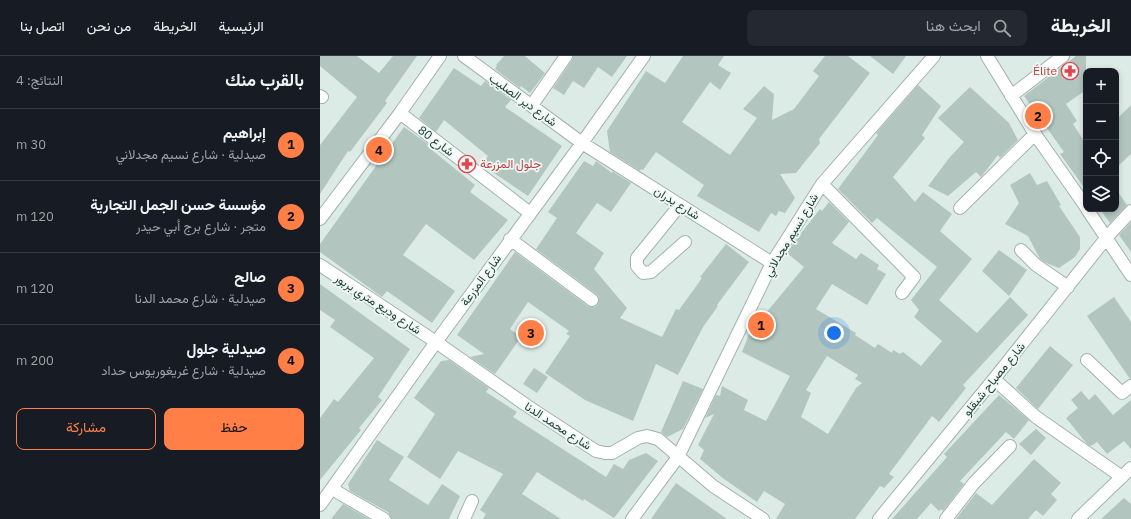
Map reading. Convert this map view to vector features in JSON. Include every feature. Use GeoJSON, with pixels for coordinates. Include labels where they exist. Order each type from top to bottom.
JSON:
{"type":"FeatureCollection","features":[{"type":"Feature","properties":{"kind":"street"},"geometry":{"type":"LineString","coordinates":[[320,219],[440,56]]}},
{"type":"Feature","properties":{"kind":"street","name":"شارع دير الصليب"},"geometry":{"type":"LineString","coordinates":[[464,56],[582,143]]}},
{"type":"Feature","properties":{"kind":"street"},"geometry":{"type":"LineString","coordinates":[[532,105],[566,56]]}},
{"type":"Feature","properties":{"kind":"street","name":"شارع المزرعة"},"geometry":{"type":"LineString","coordinates":[[320,506],[510,239],[582,143],[644,56]]}},
{"type":"Feature","properties":{"kind":"street","name":"شارع نسيم مجدلاني"},"geometry":{"type":"LineString","coordinates":[[632,519],[678,457],[772,263],[822,184],[934,56]]}},
{"type":"Feature","properties":{"kind":"street"},"geometry":{"type":"LineString","coordinates":[[987,56],[1035,134],[1083,202]]}},
{"type":"Feature","properties":{"kind":"street"},"geometry":{"type":"LineString","coordinates":[[1011,96],[1064,56]]}},
{"type":"Feature","properties":{"kind":"street","name":"شارع 80"},"geometry":{"type":"LineString","coordinates":[[400,112],[530,213]]}},
{"type":"Feature","properties":{"kind":"street"},"geometry":{"type":"LineString","coordinates":[[960,208],[1035,134]]}},
{"type":"Feature","properties":{"kind":"street","name":"شارع بدران"},"geometry":{"type":"LineString","coordinates":[[582,143],[772,263]]}},
{"type":"Feature","properties":{"kind":"street"},"geometry":{"type":"LineString","coordinates":[[822,184],[914,277],[902,293]]}},
{"type":"Feature","properties":{"kind":"street"},"geometry":{"type":"LineString","coordinates":[[680,205],[638,258],[637,266],[643,273],[651,272],[685,242]]}},
{"type":"Feature","properties":{"kind":"street","name":"شارع مصباح شبقلو"},"geometry":{"type":"LineString","coordinates":[[879,519],[994,380],[1107,237],[1131,211]]}},
{"type":"Feature","properties":{"kind":"street"},"geometry":{"type":"LineString","coordinates":[[1090,212],[1131,275]]}},
{"type":"Feature","properties":{"kind":"street"},"geometry":{"type":"LineString","coordinates":[[510,239],[592,300]]}},
{"type":"Feature","properties":{"kind":"street"},"geometry":{"type":"LineString","coordinates":[[1020,250],[1036,265],[1068,287]]}},
{"type":"Feature","properties":{"kind":"street","name":"شارع وديع متري بربور"},"geometry":{"type":"LineString","coordinates":[[320,265],[436,342]]}},
{"type":"Feature","properties":{"kind":"street","name":"شارع محمد الدنا"},"geometry":{"type":"LineString","coordinates":[[436,342],[526,405],[596,451],[605,454],[612,453],[638,438],[647,436],[658,439],[713,486],[763,519]]}},
{"type":"Feature","properties":{"kind":"street"},"geometry":{"type":"LineString","coordinates":[[1087,360],[1122,393],[1131,386]]}},
{"type":"Feature","properties":{"kind":"street"},"geometry":{"type":"LineString","coordinates":[[994,380],[1036,417],[1122,477]]}},
{"type":"Feature","properties":{"kind":"street"},"geometry":{"type":"LineString","coordinates":[[946,519],[974,483],[1010,446]]}},
{"type":"Feature","properties":{"kind":"street"},"geometry":{"type":"LineString","coordinates":[[1078,519],[1131,468]]}},
{"type":"Feature","properties":{"kind":"street"},"geometry":{"type":"LineString","coordinates":[[332,489],[384,519]]}},
{"type":"Feature","properties":{"kind":"street"},"geometry":{"type":"LineString","coordinates":[[464,519],[472,501]]}},
{"type":"Feature","properties":{"kind":"building"},"geometry":{"type":"Polygon","coordinates":[[[320,56],[357,56],[379,73],[393,56],[417,56],[385,101],[387,103],[350,152],[348,151],[320,194],[320,145],[357,97],[320,66],[320,56]]]}},
{"type":"Feature","properties":{"kind":"building"},"geometry":{"type":"Polygon","coordinates":[[[504,56],[525,56],[545,73],[530,93],[521,86],[520,88],[495,69],[497,66],[496,65],[504,56]]]}},
{"type":"Feature","properties":{"kind":"building"},"geometry":{"type":"Polygon","coordinates":[[[573,56],[627,56],[612,77],[598,67],[584,88],[573,81],[564,95],[553,88],[572,60],[573,56]]]}},
{"type":"Feature","properties":{"kind":"building"},"geometry":{"type":"Polygon","coordinates":[[[683,56],[724,56],[718,65],[731,73],[720,90],[710,82],[682,122],[730,155],[757,118],[743,109],[764,86],[774,94],[772,120],[794,109],[819,76],[813,71],[825,56],[848,56],[870,73],[819,139],[820,143],[796,173],[780,174],[795,198],[785,213],[779,211],[776,216],[771,213],[759,232],[697,196],[704,185],[656,152],[643,170],[641,169],[640,171],[610,152],[607,131],[646,71],[665,83],[683,56]]]}},
{"type":"Feature","properties":{"kind":"building"},"geometry":{"type":"Polygon","coordinates":[[[870,56],[906,56],[893,74],[870,56]]]}},
{"type":"Feature","properties":{"kind":"building"},"geometry":{"type":"Polygon","coordinates":[[[1076,56],[1086,56],[1086,68],[1083,68],[1083,92],[1066,104],[1077,121],[1073,124],[1083,139],[1083,186],[1060,154],[1064,152],[1024,96],[1076,56]]]}},
{"type":"Feature","properties":{"kind":"building"},"geometry":{"type":"Polygon","coordinates":[[[454,68],[481,86],[485,81],[511,100],[505,107],[562,146],[528,196],[482,165],[488,156],[444,120],[436,132],[419,118],[454,68]]]}},
{"type":"Feature","properties":{"kind":"building"},"geometry":{"type":"Polygon","coordinates":[[[918,85],[941,106],[922,135],[925,138],[893,177],[915,202],[923,192],[952,214],[940,231],[972,259],[939,300],[977,333],[1010,297],[1028,315],[963,385],[966,388],[939,422],[932,416],[889,474],[894,477],[884,488],[880,486],[855,519],[776,519],[785,504],[764,491],[757,502],[724,479],[700,459],[704,450],[698,445],[714,414],[705,418],[716,395],[720,396],[722,386],[748,400],[744,410],[766,421],[790,376],[742,352],[756,316],[761,319],[804,267],[787,253],[820,209],[822,211],[829,202],[849,222],[832,243],[856,259],[861,253],[879,265],[877,269],[886,274],[867,305],[832,284],[816,309],[856,333],[855,335],[875,348],[878,344],[892,353],[893,350],[900,354],[903,352],[921,366],[942,341],[914,317],[919,310],[911,300],[937,267],[877,218],[872,223],[838,189],[878,135],[876,133],[918,85]],[[827,356],[806,390],[811,393],[801,417],[828,434],[856,388],[862,383],[855,379],[858,375],[827,356]]]}},
{"type":"Feature","properties":{"kind":"building"},"geometry":{"type":"Polygon","coordinates":[[[970,87],[1009,123],[1018,140],[1000,158],[998,155],[981,177],[976,172],[948,196],[928,186],[950,157],[964,142],[938,118],[970,87]]]}},
{"type":"Feature","properties":{"kind":"building"},"geometry":{"type":"Polygon","coordinates":[[[1131,105],[1131,154],[1119,165],[1119,140],[1119,117],[1131,105]]]}},
{"type":"Feature","properties":{"kind":"building"},"geometry":{"type":"Polygon","coordinates":[[[404,127],[428,144],[427,146],[475,185],[470,192],[508,220],[474,260],[426,224],[403,255],[455,291],[432,323],[387,291],[382,297],[320,252],[320,244],[404,127]]]}},
{"type":"Feature","properties":{"kind":"building"},"geometry":{"type":"Polygon","coordinates":[[[584,161],[593,166],[596,161],[612,173],[612,171],[631,183],[611,212],[597,203],[576,233],[604,253],[594,269],[627,308],[620,318],[662,337],[676,309],[679,310],[702,278],[700,277],[726,244],[749,262],[717,305],[718,306],[703,327],[678,375],[656,364],[633,421],[585,400],[545,373],[570,336],[566,334],[569,331],[528,302],[510,329],[521,337],[495,374],[470,357],[484,354],[457,335],[515,252],[588,306],[595,307],[598,304],[599,297],[596,294],[536,249],[557,218],[548,212],[584,161]]]}},
{"type":"Feature","properties":{"kind":"building"},"geometry":{"type":"Polygon","coordinates":[[[1030,173],[1037,185],[1047,181],[1061,205],[1059,206],[1080,237],[1080,249],[1075,257],[1059,268],[1040,259],[1028,236],[1005,224],[1019,203],[1010,185],[1030,173]]]}},
{"type":"Feature","properties":{"kind":"building"},"geometry":{"type":"Polygon","coordinates":[[[1119,193],[1127,205],[1110,223],[1102,212],[1119,212],[1119,193]]]}},
{"type":"Feature","properties":{"kind":"building"},"geometry":{"type":"Polygon","coordinates":[[[1131,222],[1131,252],[1119,235],[1131,222]]]}},
{"type":"Feature","properties":{"kind":"building"},"geometry":{"type":"Polygon","coordinates":[[[999,250],[1027,270],[1009,296],[982,271],[999,250]]]}},
{"type":"Feature","properties":{"kind":"building"},"geometry":{"type":"Polygon","coordinates":[[[320,284],[410,349],[378,397],[382,400],[359,428],[361,430],[320,480],[320,418],[334,399],[338,402],[374,358],[330,327],[335,320],[320,310],[320,284]]]}},
{"type":"Feature","properties":{"kind":"building"},"geometry":{"type":"Polygon","coordinates":[[[1114,297],[1131,322],[1131,379],[1087,316],[1114,297]]]}},
{"type":"Feature","properties":{"kind":"building"},"geometry":{"type":"Polygon","coordinates":[[[1050,346],[1073,365],[1038,409],[1016,388],[1050,346]]]}},
{"type":"Feature","properties":{"kind":"building"},"geometry":{"type":"Polygon","coordinates":[[[449,360],[489,388],[486,392],[517,412],[513,417],[606,477],[614,464],[623,469],[629,460],[646,453],[658,461],[614,518],[584,499],[583,501],[537,472],[522,494],[561,519],[483,519],[486,514],[480,510],[503,474],[458,451],[440,479],[407,457],[435,414],[414,398],[441,361],[449,360]]]}},
{"type":"Feature","properties":{"kind":"building"},"geometry":{"type":"Polygon","coordinates":[[[534,368],[548,377],[537,393],[523,384],[534,368]]]}},
{"type":"Feature","properties":{"kind":"building"},"geometry":{"type":"Polygon","coordinates":[[[683,381],[703,389],[683,429],[667,437],[661,432],[683,381]]]}},
{"type":"Feature","properties":{"kind":"building"},"geometry":{"type":"Polygon","coordinates":[[[1081,391],[1089,400],[1095,394],[1113,415],[1131,400],[1131,449],[1124,441],[1107,454],[1097,442],[1091,446],[1087,444],[1066,418],[1078,408],[1071,400],[1081,391]]]}},
{"type":"Feature","properties":{"kind":"building"},"geometry":{"type":"Polygon","coordinates":[[[999,395],[1029,420],[1014,439],[1006,432],[960,481],[964,484],[943,511],[941,509],[939,511],[931,503],[917,519],[892,519],[947,457],[944,454],[999,395]]]}},
{"type":"Feature","properties":{"kind":"building"},"geometry":{"type":"Polygon","coordinates":[[[1036,429],[1046,438],[1031,455],[1019,444],[1036,429]]]}},
{"type":"Feature","properties":{"kind":"building"},"geometry":{"type":"Polygon","coordinates":[[[377,440],[404,457],[389,480],[428,505],[442,484],[460,496],[449,519],[391,519],[388,512],[350,491],[348,484],[377,440]]]}},
{"type":"Feature","properties":{"kind":"building"},"geometry":{"type":"Polygon","coordinates":[[[1034,459],[1061,483],[1051,494],[1057,500],[1043,516],[1036,510],[1028,519],[956,519],[976,493],[992,505],[1034,459]]]}},
{"type":"Feature","properties":{"kind":"building"},"geometry":{"type":"Polygon","coordinates":[[[676,483],[727,519],[651,519],[676,483]]]}},
{"type":"Feature","properties":{"kind":"building"},"geometry":{"type":"Polygon","coordinates":[[[1124,498],[1131,504],[1131,519],[1101,519],[1124,498]]]}},
{"type":"Feature","properties":{"kind":"building"},"geometry":{"type":"Polygon","coordinates":[[[343,504],[369,519],[331,519],[343,504]]]}},
{"type":"Feature","properties":{"kind":"place","name":"Élite"},"geometry":{"type":"Point","coordinates":[1070,71]}},
{"type":"Feature","properties":{"kind":"place","name":"مؤسسة حسن الجمل التجارية"},"geometry":{"type":"Point","coordinates":[1038,116]}},
{"type":"Feature","properties":{"kind":"place","name":"صيدلية جلول"},"geometry":{"type":"Point","coordinates":[379,150]}},
{"type":"Feature","properties":{"kind":"place","name":"جلول المزرعة"},"geometry":{"type":"Point","coordinates":[467,164]}},
{"type":"Feature","properties":{"kind":"place","name":"إبراهيم"},"geometry":{"type":"Point","coordinates":[761,325]}},
{"type":"Feature","properties":{"kind":"place","name":"صالح"},"geometry":{"type":"Point","coordinates":[531,333]}}]}
